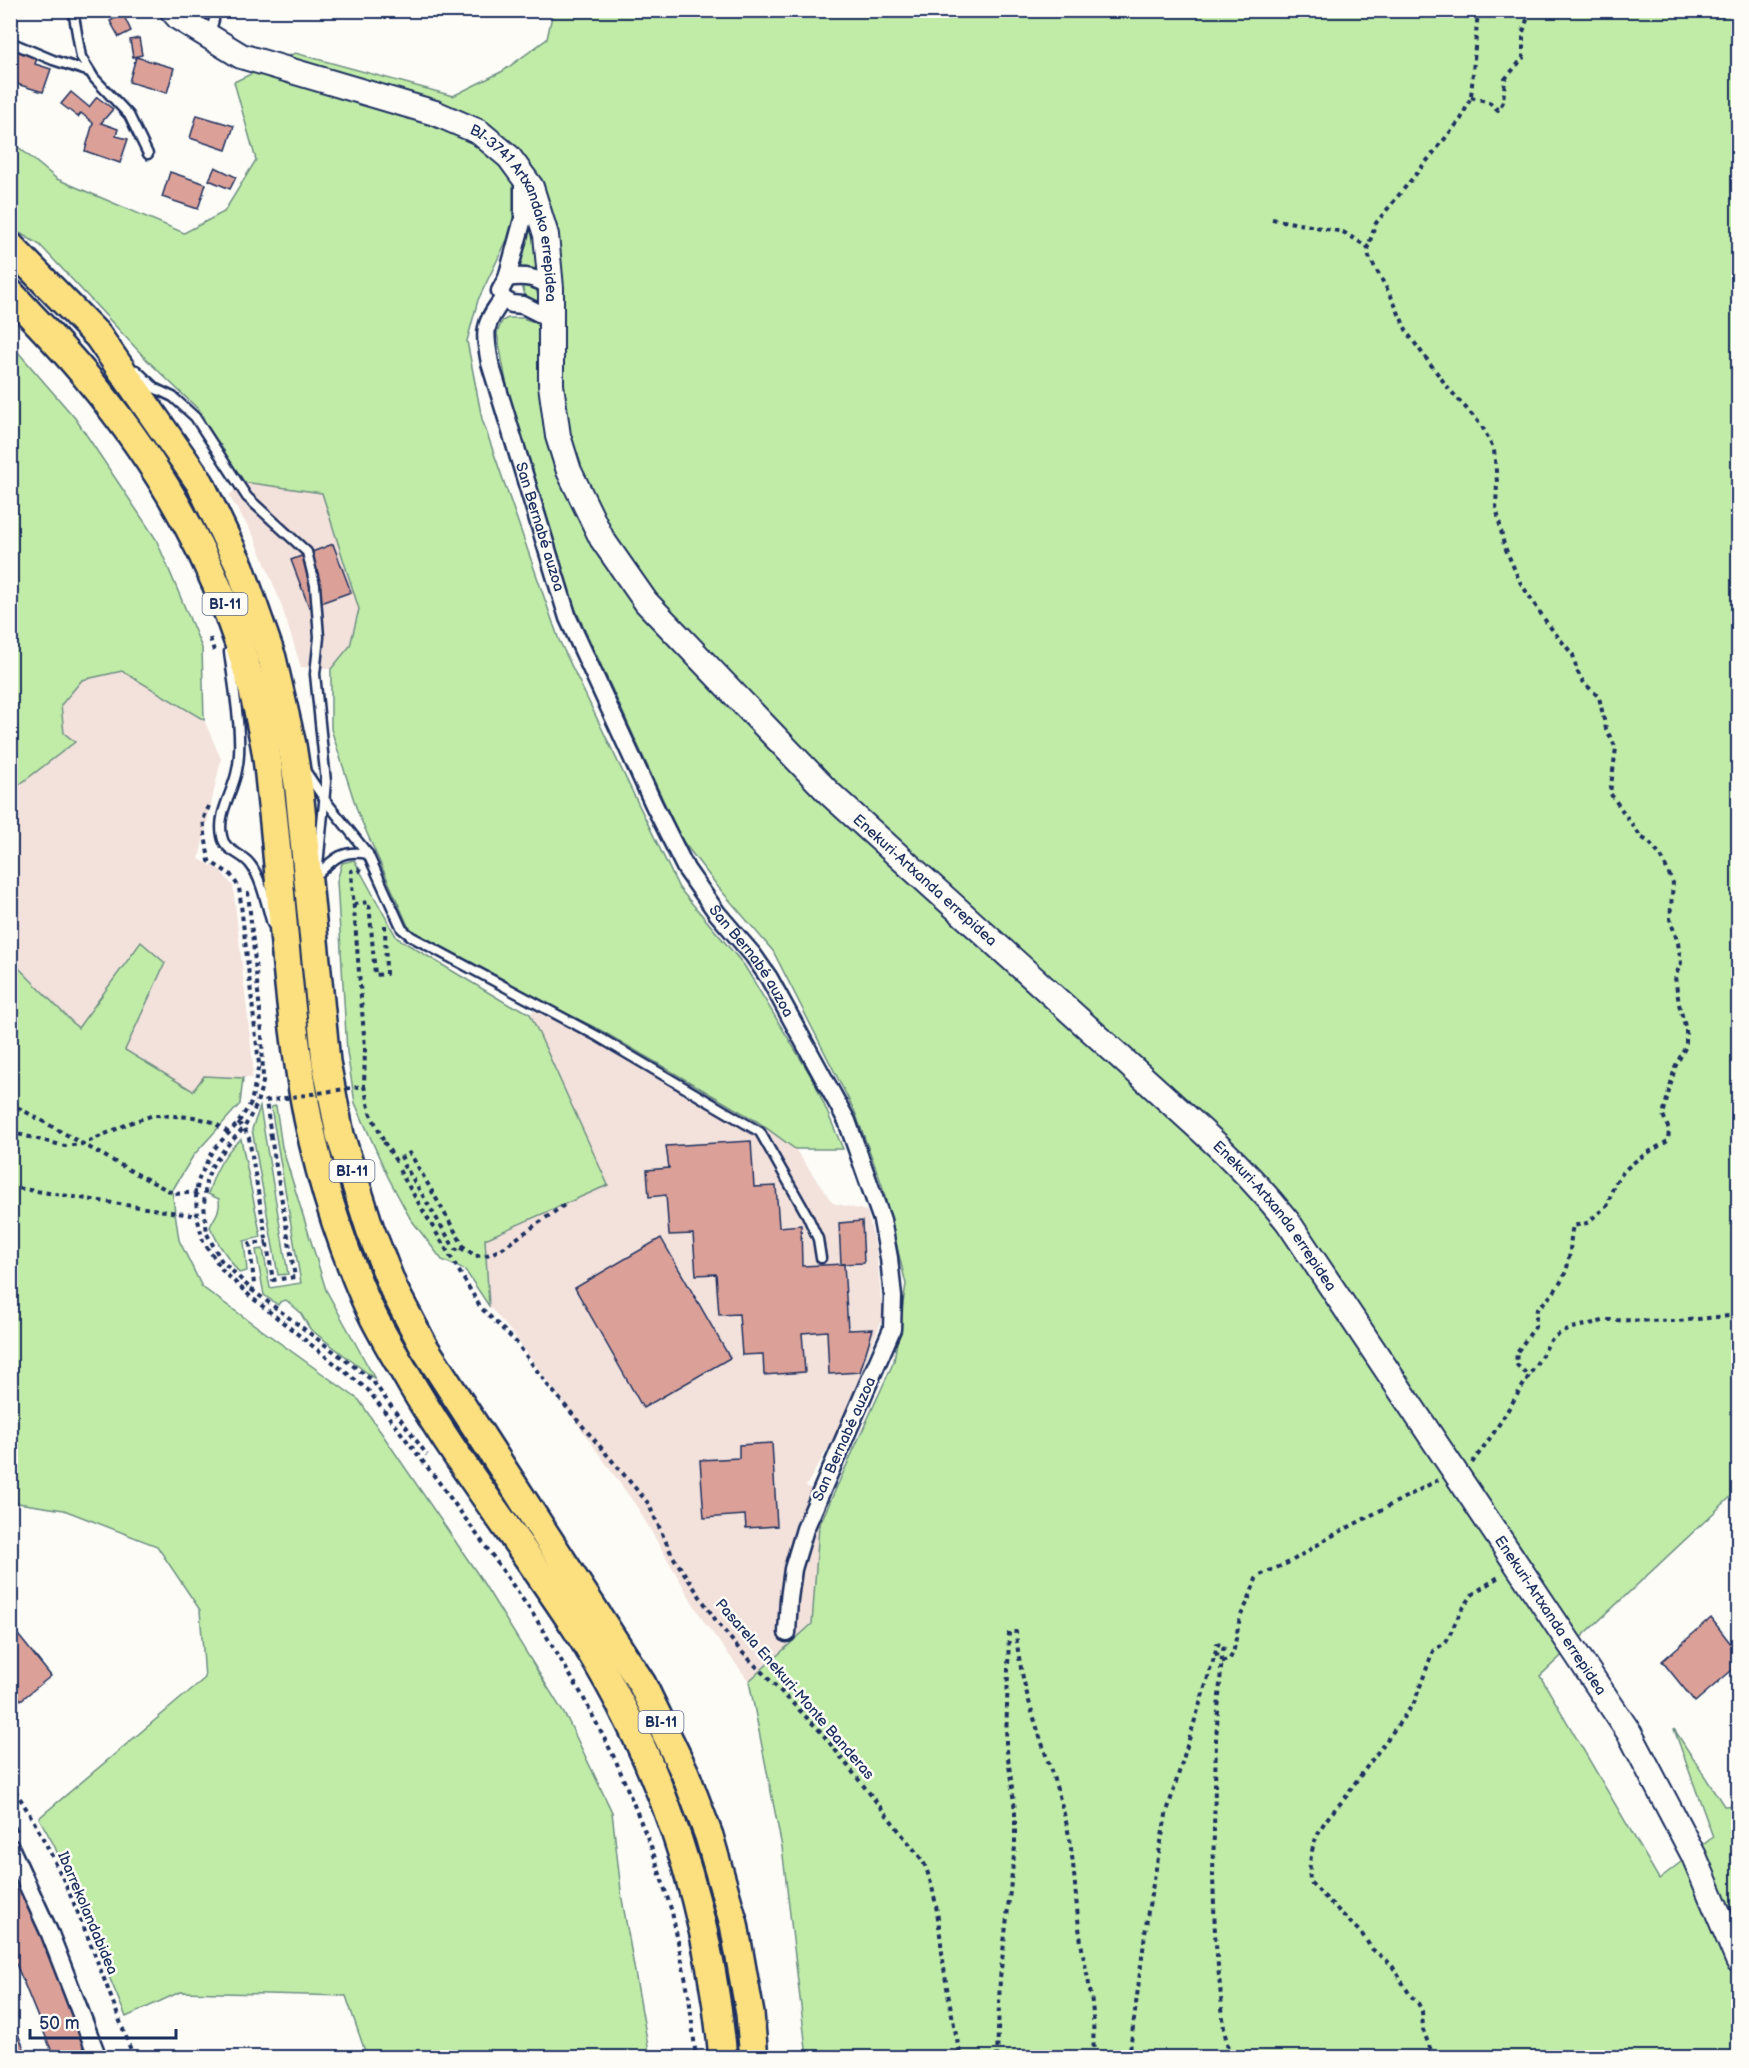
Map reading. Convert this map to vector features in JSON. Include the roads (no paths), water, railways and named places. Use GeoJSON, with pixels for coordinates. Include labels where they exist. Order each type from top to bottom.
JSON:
{"type":"FeatureCollection","features":[{"type":"Feature","properties":{"kind":"main road","name":"BI-11"},"geometry":{"type":"LineString","coordinates":[[10,246],[98,336],[200,483],[240,567],[272,658],[292,745],[313,884],[326,1062],[340,1135],[370,1229],[394,1290],[424,1347],[642,1684],[685,1773],[709,1836],[734,1924],[750,2014],[754,2058]]}},
{"type":"Feature","properties":{"kind":"main road","name":"BI-11"},"geometry":{"type":"LineString","coordinates":[[10,293],[89,379],[135,440],[199,543],[221,595],[244,661],[266,748],[298,1064],[314,1147],[333,1214],[363,1294],[395,1356],[427,1410],[577,1631],[622,1707],[645,1752],[681,1846],[705,1931],[720,2018],[723,2058]]}},
{"type":"Feature","properties":{"kind":"street","name":"BI-3741 Artxandako errepidea"},"geometry":{"type":"LineString","coordinates":[[172,10],[179,18],[241,56],[435,113],[479,132],[509,157],[522,173],[531,187],[546,235],[551,288],[551,386],[558,436],[569,471],[602,539],[646,602]]}},
{"type":"Feature","properties":{"kind":"street"},"geometry":{"type":"LineString","coordinates":[[522,173],[525,198],[524,219],[507,278],[500,291],[503,299],[512,304],[523,305],[551,319]]}},
{"type":"Feature","properties":{"kind":"street"},"geometry":{"type":"LineString","coordinates":[[507,278],[532,277],[551,288],[539,300],[523,305]]}},
{"type":"Feature","properties":{"kind":"street","name":"San Bernabé auzoa"},"geometry":{"type":"LineString","coordinates":[[503,299],[489,317],[486,330],[490,363],[568,618],[686,869],[717,913],[753,955],[769,978],[847,1121],[882,1220],[893,1297],[892,1329],[805,1529],[793,1569],[787,1633]]}},
{"type":"Feature","properties":{"kind":"street","name":"Enekuri-Artxanda errepidea"},"geometry":{"type":"LineString","coordinates":[[646,602],[829,793],[1240,1166],[1288,1222],[1630,1734],[1694,1856],[1738,1960]]}},
{"type":"Feature","properties":{"kind":"street"},"geometry":{"type":"LineString","coordinates":[[10,1847],[50,1934],[98,2058]]}},
{"type":"Feature","properties":{"kind":"lane"},"geometry":{"type":"LineString","coordinates":[[73,10],[81,57],[111,98],[129,115],[148,154]]}},
{"type":"Feature","properties":{"kind":"lane"},"geometry":{"type":"LineString","coordinates":[[208,36],[214,20],[214,10]]}},
{"type":"Feature","properties":{"kind":"lane"},"geometry":{"type":"LineString","coordinates":[[10,42],[53,60],[91,72]]}},
{"type":"Feature","properties":{"kind":"lane"},"geometry":{"type":"LineString","coordinates":[[98,336],[156,389],[173,398],[195,417],[246,497],[307,552],[315,585],[319,637],[315,674],[326,782],[313,884]]}},
{"type":"Feature","properties":{"kind":"lane"},"geometry":{"type":"LineString","coordinates":[[221,595],[238,733],[238,770],[220,824],[222,840],[227,847],[251,864],[259,882],[289,977]]}},
{"type":"Feature","properties":{"kind":"lane"},"geometry":{"type":"LineString","coordinates":[[292,745],[324,800],[368,854],[402,929],[412,937],[597,1036],[760,1132],[807,1215],[818,1239],[821,1258]]}},
{"type":"Feature","properties":{"kind":"lane"},"geometry":{"type":"LineString","coordinates":[[313,884],[334,859],[355,851],[368,854]]}}]}
